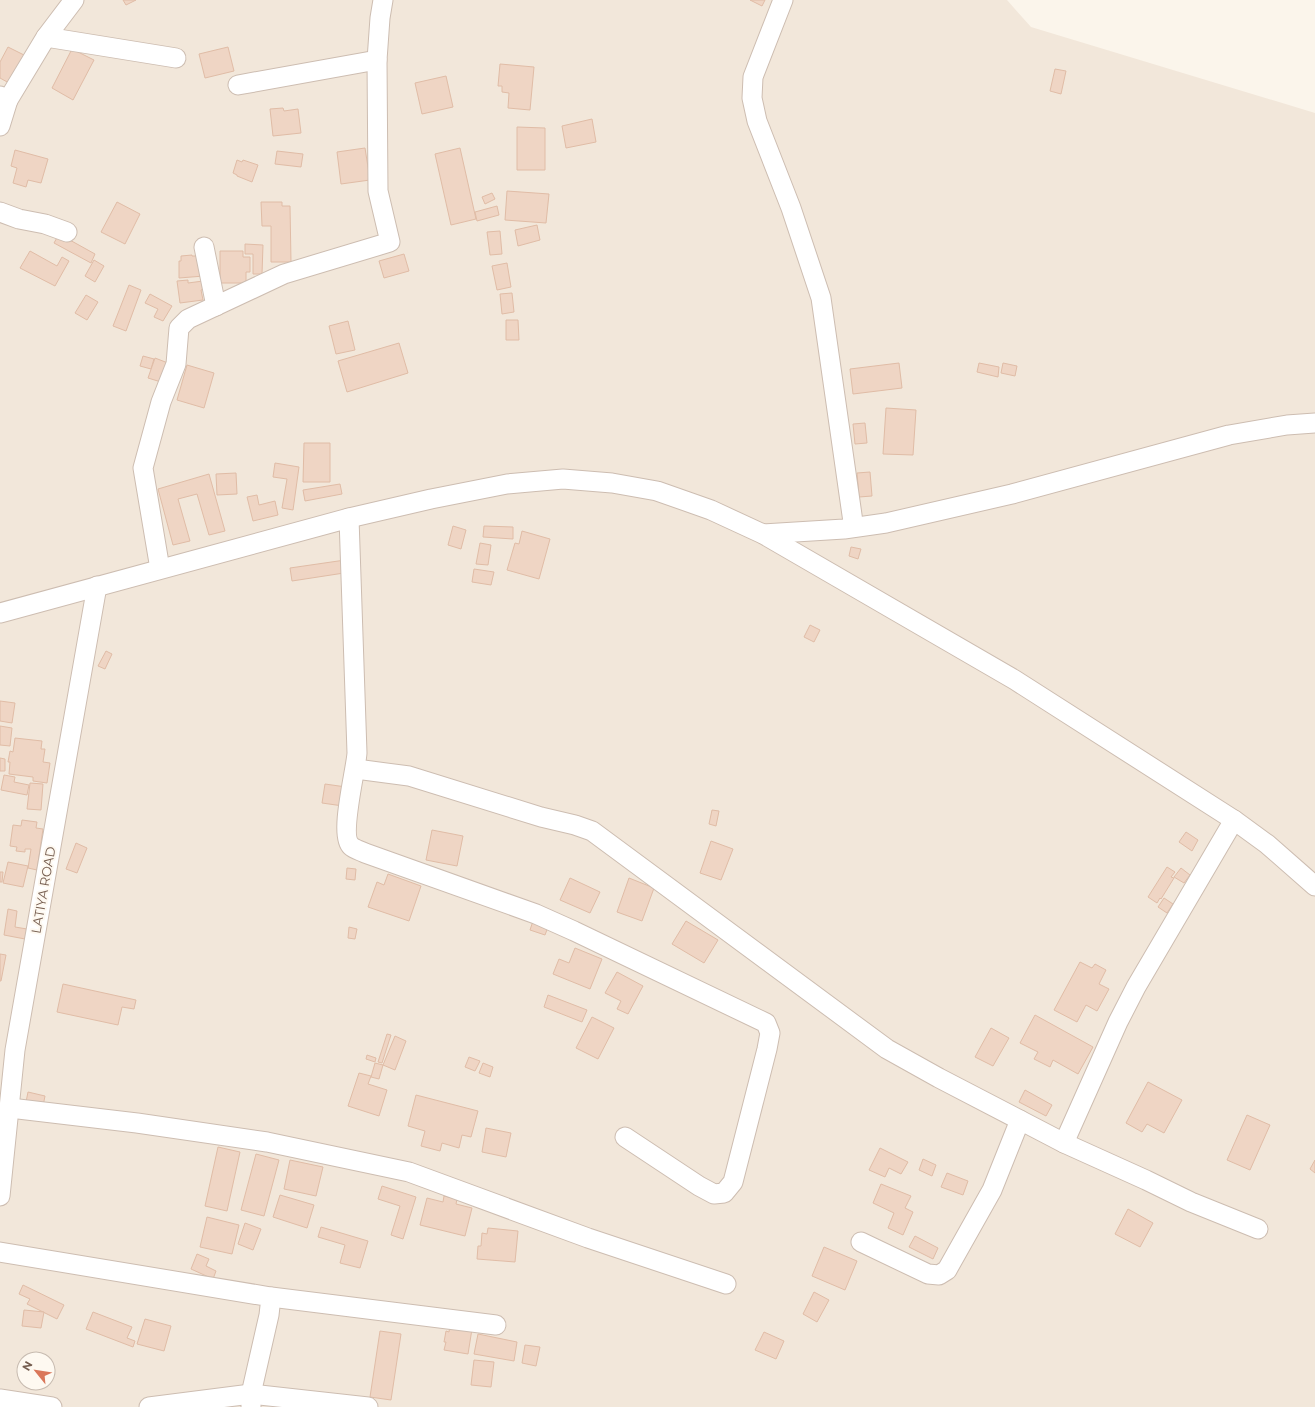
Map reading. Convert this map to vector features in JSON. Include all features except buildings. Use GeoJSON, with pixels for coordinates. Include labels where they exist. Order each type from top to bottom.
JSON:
{"type":"FeatureCollection","features":[{"type":"Feature","properties":{"kind":"street"},"geometry":{"type":"LineString","coordinates":[[0,126],[4,98],[46,37],[74,0]]}},
{"type":"Feature","properties":{"kind":"street"},"geometry":{"type":"LineString","coordinates":[[160,569],[143,468],[161,402],[176,364],[179,328],[188,319],[284,274],[390,242],[378,191],[377,60],[380,18],[384,0]]}},
{"type":"Feature","properties":{"kind":"street"},"geometry":{"type":"LineString","coordinates":[[783,0],[753,77],[752,98],[757,121],[791,208],[821,298],[853,522]]}},
{"type":"Feature","properties":{"kind":"street"},"geometry":{"type":"LineString","coordinates":[[46,37],[176,58]]}},
{"type":"Feature","properties":{"kind":"street"},"geometry":{"type":"LineString","coordinates":[[238,85],[377,60]]}},
{"type":"Feature","properties":{"kind":"street"},"geometry":{"type":"LineString","coordinates":[[0,212],[46,224],[67,232]]}},
{"type":"Feature","properties":{"kind":"street"},"geometry":{"type":"LineString","coordinates":[[204,247],[216,306]]}},
{"type":"Feature","properties":{"kind":"street"},"geometry":{"type":"LineString","coordinates":[[763,534],[844,529],[886,523],[1012,494],[1229,435],[1287,425],[1315,423]]}},
{"type":"Feature","properties":{"kind":"street"},"geometry":{"type":"LineString","coordinates":[[0,613],[349,518],[431,499],[507,484],[564,479],[612,483],[657,491],[711,510],[763,534],[1015,680],[1234,820],[1267,844],[1315,886]]}},
{"type":"Feature","properties":{"kind":"street"},"geometry":{"type":"LineString","coordinates":[[349,518],[357,753],[356,769],[346,824],[346,837],[351,846],[365,853],[536,914],[766,1023],[770,1033],[767,1049],[733,1182],[724,1193],[714,1194],[699,1186],[625,1136]]}},
{"type":"Feature","properties":{"kind":"street","name":"LATIYA ROAD"},"geometry":{"type":"LineString","coordinates":[[0,1196],[6,1115],[15,1050],[97,586]]}},
{"type":"Feature","properties":{"kind":"street"},"geometry":{"type":"LineString","coordinates":[[356,769],[409,776],[592,831],[887,1049],[939,1078],[1064,1143],[1191,1202],[1258,1228]]}},
{"type":"Feature","properties":{"kind":"street"},"geometry":{"type":"LineString","coordinates":[[1064,1143],[1118,1022],[1234,820]]}},
{"type":"Feature","properties":{"kind":"street"},"geometry":{"type":"LineString","coordinates":[[6,1115],[137,1123],[267,1142],[409,1172],[588,1238],[726,1284]]}},
{"type":"Feature","properties":{"kind":"street"},"geometry":{"type":"LineString","coordinates":[[861,1242],[928,1274],[939,1275],[947,1270],[992,1190],[1020,1120]]}},
{"type":"Feature","properties":{"kind":"street"},"geometry":{"type":"LineString","coordinates":[[0,1252],[271,1297],[496,1325]]}},
{"type":"Feature","properties":{"kind":"street"},"geometry":{"type":"LineString","coordinates":[[251,1400],[269,1315],[271,1297]]}},
{"type":"Feature","properties":{"kind":"street"},"geometry":{"type":"LineString","coordinates":[[0,1399],[52,1407]]}},
{"type":"Feature","properties":{"kind":"street"},"geometry":{"type":"LineString","coordinates":[[149,1407],[251,1400],[368,1407]]}},
{"type":"Feature","properties":{"kind":"shaded area"},"geometry":{"type":"Polygon","coordinates":[[[0,0],[1007,0],[1031,27],[1315,113],[1315,1407],[0,1407],[0,0]]]}}]}
